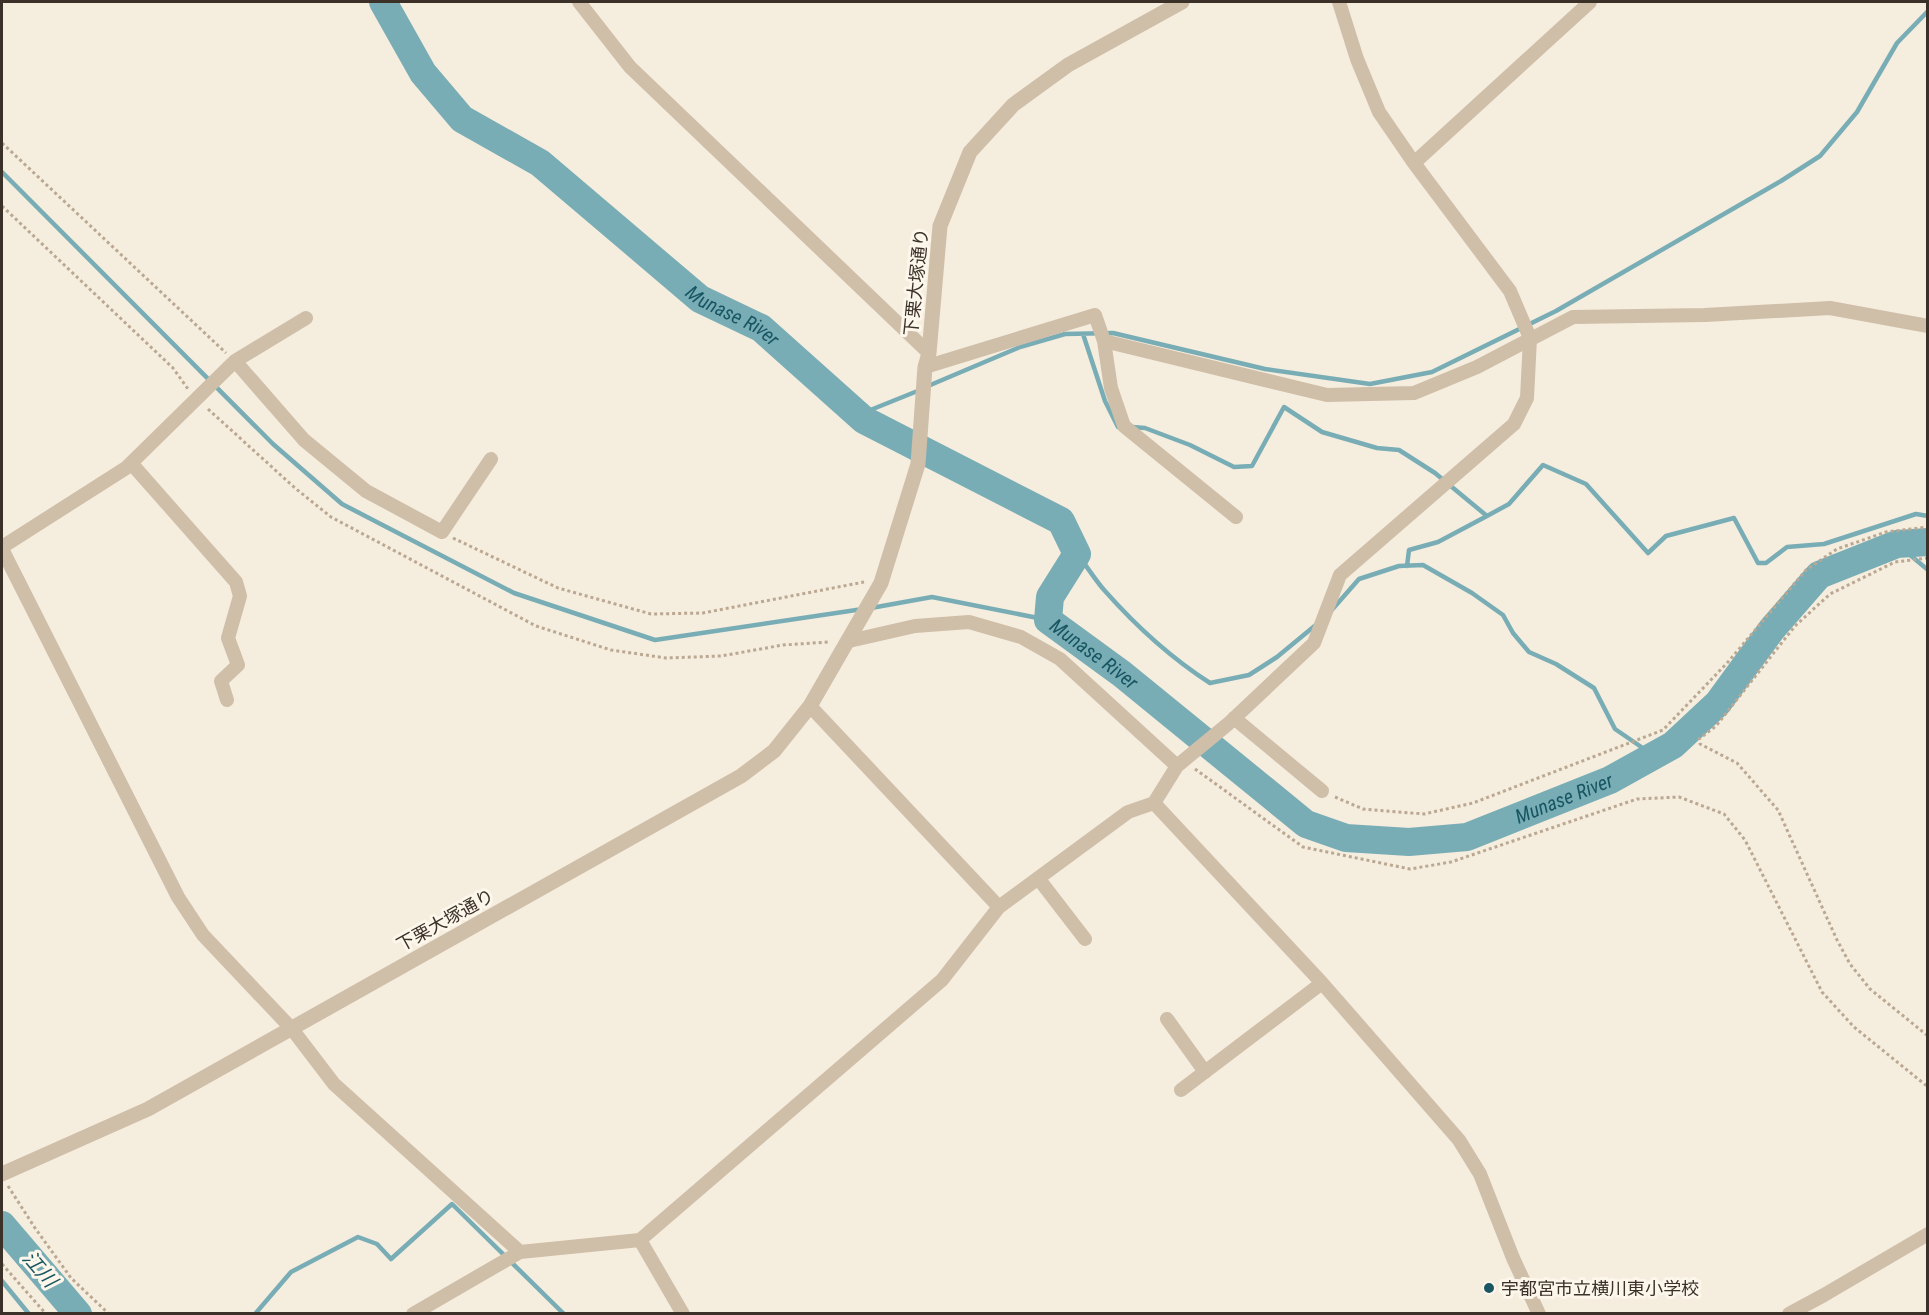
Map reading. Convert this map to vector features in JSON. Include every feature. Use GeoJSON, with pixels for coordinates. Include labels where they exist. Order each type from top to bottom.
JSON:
{"type":"FeatureCollection","features":[{"type":"Feature","properties":{"kind":"street"},"geometry":{"type":"LineString","coordinates":[[579,2],[630,67],[927,360],[1095,315],[1104,341],[1111,388],[1124,426],[1236,517]]}},
{"type":"Feature","properties":{"kind":"street","name":"下栗大塚通り"},"geometry":{"type":"LineString","coordinates":[[4,1179],[148,1109],[292,1029],[741,776],[774,751],[810,706],[882,580],[918,464],[940,226],[970,152],[1013,105],[1068,65],[1182,2]]}},
{"type":"Feature","properties":{"kind":"street"},"geometry":{"type":"LineString","coordinates":[[413,1314],[520,1252],[640,1240],[942,980],[999,907],[1128,812],[1154,802],[1183,761],[1231,721],[1314,643],[1340,575],[1514,424],[1527,398],[1530,338],[1510,291],[1414,163],[1380,112],[1357,59],[1339,2]]}},
{"type":"Feature","properties":{"kind":"street"},"geometry":{"type":"LineString","coordinates":[[1414,163],[1590,2]]}},
{"type":"Feature","properties":{"kind":"street"},"geometry":{"type":"LineString","coordinates":[[1104,341],[1327,395],[1414,393],[1477,367],[1573,316],[1706,315],[1830,308],[1928,326]]}},
{"type":"Feature","properties":{"kind":"street"},"geometry":{"type":"LineString","coordinates":[[306,318],[235,361],[131,463],[2,548],[178,897],[203,935],[292,1029],[334,1084],[520,1252]]}},
{"type":"Feature","properties":{"kind":"street"},"geometry":{"type":"LineString","coordinates":[[235,361],[304,440],[366,491],[442,532],[491,459]]}},
{"type":"Feature","properties":{"kind":"street"},"geometry":{"type":"LineString","coordinates":[[131,463],[236,582],[240,596],[228,638],[238,665],[221,681],[227,700]]}},
{"type":"Feature","properties":{"kind":"street"},"geometry":{"type":"LineString","coordinates":[[851,637],[915,626],[969,622],[1021,637],[1060,659],[1183,761]]}},
{"type":"Feature","properties":{"kind":"street"},"geometry":{"type":"LineString","coordinates":[[810,706],[999,907]]}},
{"type":"Feature","properties":{"kind":"street"},"geometry":{"type":"LineString","coordinates":[[1231,721],[1322,791]]}},
{"type":"Feature","properties":{"kind":"street"},"geometry":{"type":"LineString","coordinates":[[1154,802],[1322,983],[1459,1140],[1480,1174],[1539,1314]]}},
{"type":"Feature","properties":{"kind":"street"},"geometry":{"type":"LineString","coordinates":[[1038,878],[1085,939]]}},
{"type":"Feature","properties":{"kind":"street"},"geometry":{"type":"LineString","coordinates":[[1181,1090],[1322,983]]}},
{"type":"Feature","properties":{"kind":"street"},"geometry":{"type":"LineString","coordinates":[[1167,1019],[1205,1072]]}},
{"type":"Feature","properties":{"kind":"street"},"geometry":{"type":"LineString","coordinates":[[1789,1314],[1928,1234]]}},
{"type":"Feature","properties":{"kind":"street"},"geometry":{"type":"LineString","coordinates":[[640,1240],[682,1314]]}},
{"type":"Feature","properties":{"kind":"path"},"geometry":{"type":"LineString","coordinates":[[2,143],[188,320],[235,361]]}},
{"type":"Feature","properties":{"kind":"path"},"geometry":{"type":"LineString","coordinates":[[1322,791],[1363,809],[1424,814],[1473,803],[1663,729],[1728,662],[1806,570],[1837,549],[1886,532],[1928,527]]}},
{"type":"Feature","properties":{"kind":"path"},"geometry":{"type":"LineString","coordinates":[[442,532],[558,588],[651,614],[703,613],[882,580]]}},
{"type":"Feature","properties":{"kind":"path"},"geometry":{"type":"LineString","coordinates":[[1928,558],[1895,562],[1830,594],[1795,627],[1716,726],[1699,739],[1700,744],[1737,763],[1778,810],[1837,940],[1850,963],[1870,988],[1928,1036]]}},
{"type":"Feature","properties":{"kind":"path"},"geometry":{"type":"LineString","coordinates":[[1183,761],[1303,847],[1410,869],[1451,862],[1637,799],[1679,797],[1724,814],[1745,840],[1822,992],[1854,1027],[1928,1087]]}},
{"type":"Feature","properties":{"kind":"path"},"geometry":{"type":"LineString","coordinates":[[4,1179],[35,1228],[72,1278],[109,1314]]}},
{"type":"Feature","properties":{"kind":"path"},"geometry":{"type":"LineString","coordinates":[[2,1264],[46,1314]]}},
{"type":"Feature","properties":{"kind":"waterway","name":"Munase River"},"geometry":{"type":"LineString","coordinates":[[383,2],[423,73],[462,119],[540,163],[700,299],[761,328],[864,420],[1061,521],[1077,554],[1050,597],[1048,620],[1122,674],[1306,824],[1346,838],[1409,842],[1467,837],[1610,780],[1673,745],[1718,703],[1772,629],[1819,575],[1897,544],[1928,542]]}},
{"type":"Feature","properties":{"kind":"waterway"},"geometry":{"type":"LineString","coordinates":[[928,386],[1020,347],[1065,334],[1113,333],[1265,369],[1370,384],[1432,372],[1556,311],[1781,181],[1820,156],[1857,112],[1897,43],[1928,11]]}},
{"type":"Feature","properties":{"kind":"waterway"},"geometry":{"type":"LineString","coordinates":[[2,172],[273,444],[342,504],[514,593],[655,640],[863,609]]}},
{"type":"Feature","properties":{"kind":"waterway"},"geometry":{"type":"LineString","coordinates":[[1083,334],[1105,401],[1118,427],[1121,427]]}},
{"type":"Feature","properties":{"kind":"waterway"},"geometry":{"type":"LineString","coordinates":[[858,415],[920,390]]}},
{"type":"Feature","properties":{"kind":"waterway"},"geometry":{"type":"LineString","coordinates":[[1132,427],[1145,428],[1190,445],[1234,467],[1252,466],[1284,407],[1322,432],[1377,448],[1399,450],[1435,473],[1487,516],[1509,504],[1543,465],[1586,484],[1648,553],[1666,536],[1734,518],[1758,563],[1766,563],[1787,547],[1824,544],[1916,514],[1928,516]]}},
{"type":"Feature","properties":{"kind":"waterway"},"geometry":{"type":"LineString","coordinates":[[1407,566],[1409,550],[1438,542],[1487,516]]}},
{"type":"Feature","properties":{"kind":"waterway"},"geometry":{"type":"LineString","coordinates":[[1897,544],[1928,570]]}},
{"type":"Feature","properties":{"kind":"waterway"},"geometry":{"type":"LineString","coordinates":[[1077,554],[1105,591],[1129,617],[1168,652],[1210,683],[1249,675],[1277,657],[1317,624]]}},
{"type":"Feature","properties":{"kind":"waterway"},"geometry":{"type":"LineString","coordinates":[[1330,612],[1359,579],[1399,566],[1423,565],[1472,593],[1503,615],[1513,633],[1529,652],[1556,664],[1594,688],[1615,729],[1653,755]]}},
{"type":"Feature","properties":{"kind":"waterway"},"geometry":{"type":"LineString","coordinates":[[871,608],[932,597],[1048,620]]}},
{"type":"Feature","properties":{"kind":"waterway"},"geometry":{"type":"LineString","coordinates":[[255,1314],[291,1272],[358,1237],[377,1244],[391,1259],[452,1204],[564,1314]]}},
{"type":"Feature","properties":{"kind":"waterway","name":"江川"},"geometry":{"type":"LineString","coordinates":[[2,1225],[78,1314]]}},
{"type":"Feature","properties":{"kind":"waterway"},"geometry":{"type":"LineString","coordinates":[[2,1281],[29,1314]]}},
{"type":"Feature","properties":{"kind":"place","name":"宇都宮市立横川東小学校"},"geometry":{"type":"Point","coordinates":[1489,1288]}}]}
